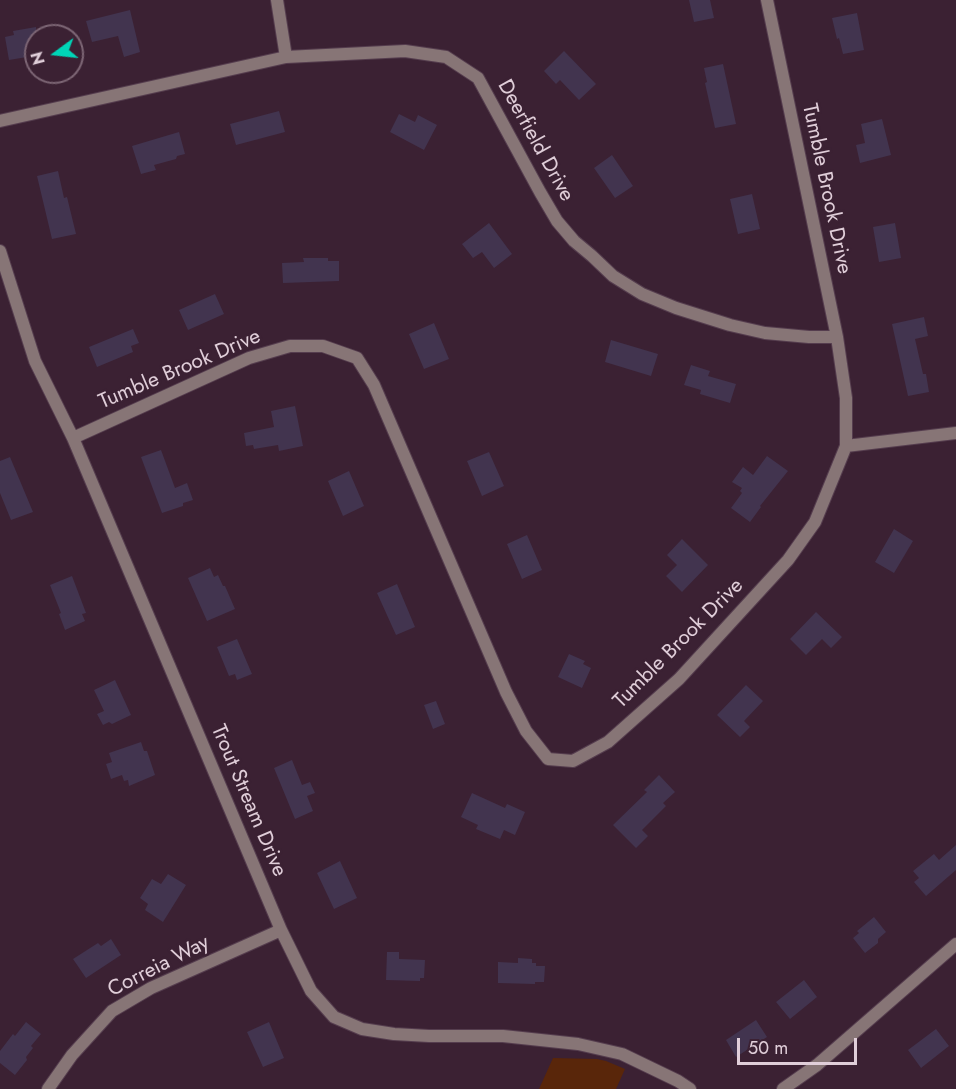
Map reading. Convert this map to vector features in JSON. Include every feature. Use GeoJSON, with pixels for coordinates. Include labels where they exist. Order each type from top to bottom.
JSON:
{"type":"FeatureCollection","features":[{"type":"Feature","properties":{"kind":"street"},"geometry":{"type":"LineString","coordinates":[[277,0],[286,57]]}},
{"type":"Feature","properties":{"kind":"street","name":"Tumble Brook Drive"},"geometry":{"type":"LineString","coordinates":[[73,438],[249,358],[290,346],[323,346],[357,358],[374,385],[506,692],[526,731],[548,759],[573,761],[608,742],[679,679],[788,560],[815,522],[846,446],[846,398],[837,337],[767,0]]}},
{"type":"Feature","properties":{"kind":"street","name":"Deerfield Drive"},"geometry":{"type":"LineString","coordinates":[[0,121],[286,57],[405,51],[446,57],[478,78],[557,221],[574,241],[613,276],[642,294],[676,308],[730,325],[765,333],[837,337]]}},
{"type":"Feature","properties":{"kind":"street","name":"Trout Stream Drive"},"geometry":{"type":"LineString","coordinates":[[0,251],[35,361],[73,438],[281,930],[311,991],[334,1017],[362,1029],[429,1036],[503,1036],[578,1044],[622,1054],[690,1089]]}},
{"type":"Feature","properties":{"kind":"street"},"geometry":{"type":"LineString","coordinates":[[846,446],[956,433]]}},
{"type":"Feature","properties":{"kind":"street","name":"Correia Way"},"geometry":{"type":"LineString","coordinates":[[48,1089],[72,1055],[112,1011],[151,988],[281,930]]}},
{"type":"Feature","properties":{"kind":"street"},"geometry":{"type":"LineString","coordinates":[[783,1089],[817,1065],[956,944]]}},
{"type":"Feature","properties":{"kind":"shaded area"},"geometry":{"type":"Polygon","coordinates":[[[553,1058],[597,1059],[625,1069],[616,1089],[539,1089],[553,1058]]]}},
{"type":"Feature","properties":{"kind":"building"},"geometry":{"type":"Polygon","coordinates":[[[689,0],[710,0],[714,18],[694,22],[689,0]]]}},
{"type":"Feature","properties":{"kind":"building"},"geometry":{"type":"Polygon","coordinates":[[[130,10],[140,52],[124,57],[118,36],[92,42],[86,21],[130,10]]]}},
{"type":"Feature","properties":{"kind":"building"},"geometry":{"type":"Polygon","coordinates":[[[857,13],[864,50],[843,54],[832,18],[857,13]]]}},
{"type":"Feature","properties":{"kind":"building"},"geometry":{"type":"Polygon","coordinates":[[[24,29],[24,58],[9,60],[5,37],[14,35],[13,31],[24,29]]]}},
{"type":"Feature","properties":{"kind":"building"},"geometry":{"type":"Polygon","coordinates":[[[564,51],[596,84],[579,100],[560,80],[556,84],[544,71],[564,51]]]}},
{"type":"Feature","properties":{"kind":"building"},"geometry":{"type":"Polygon","coordinates":[[[723,64],[736,124],[715,128],[704,68],[723,64]]]}},
{"type":"Feature","properties":{"kind":"building"},"geometry":{"type":"Polygon","coordinates":[[[279,111],[285,132],[236,145],[230,124],[279,111]]]}},
{"type":"Feature","properties":{"kind":"building"},"geometry":{"type":"Polygon","coordinates":[[[399,114],[415,122],[418,115],[437,125],[424,150],[390,132],[399,114]]]}},
{"type":"Feature","properties":{"kind":"building"},"geometry":{"type":"Polygon","coordinates":[[[882,119],[891,155],[860,163],[856,145],[865,143],[861,124],[882,119]]]}},
{"type":"Feature","properties":{"kind":"building"},"geometry":{"type":"Polygon","coordinates":[[[179,132],[185,154],[154,165],[156,170],[141,174],[132,146],[179,132]]]}},
{"type":"Feature","properties":{"kind":"building"},"geometry":{"type":"Polygon","coordinates":[[[612,155],[633,186],[615,198],[594,168],[612,155]]]}},
{"type":"Feature","properties":{"kind":"building"},"geometry":{"type":"Polygon","coordinates":[[[58,171],[76,234],[52,239],[37,176],[58,171]]]}},
{"type":"Feature","properties":{"kind":"building"},"geometry":{"type":"Polygon","coordinates":[[[752,194],[760,229],[738,234],[730,199],[752,194]]]}},
{"type":"Feature","properties":{"kind":"building"},"geometry":{"type":"Polygon","coordinates":[[[489,223],[512,254],[494,268],[482,252],[473,258],[462,244],[489,223]]]}},
{"type":"Feature","properties":{"kind":"building"},"geometry":{"type":"Polygon","coordinates":[[[895,223],[901,258],[879,262],[873,227],[895,223]]]}},
{"type":"Feature","properties":{"kind":"building"},"geometry":{"type":"Polygon","coordinates":[[[303,258],[328,258],[328,261],[339,261],[339,281],[283,283],[282,263],[304,262],[303,258]]]}},
{"type":"Feature","properties":{"kind":"building"},"geometry":{"type":"Polygon","coordinates":[[[215,294],[224,314],[188,330],[179,310],[215,294]]]}},
{"type":"Feature","properties":{"kind":"building"},"geometry":{"type":"Polygon","coordinates":[[[924,317],[928,336],[915,339],[929,392],[908,396],[892,324],[924,317]]]}},
{"type":"Feature","properties":{"kind":"building"},"geometry":{"type":"Polygon","coordinates":[[[434,323],[449,359],[424,369],[409,334],[434,323]]]}},
{"type":"Feature","properties":{"kind":"building"},"geometry":{"type":"Polygon","coordinates":[[[133,329],[139,343],[131,346],[133,352],[97,367],[89,347],[133,329]]]}},
{"type":"Feature","properties":{"kind":"building"},"geometry":{"type":"Polygon","coordinates":[[[611,340],[658,354],[651,376],[605,362],[611,340]]]}},
{"type":"Feature","properties":{"kind":"building"},"geometry":{"type":"Polygon","coordinates":[[[691,365],[710,371],[708,376],[736,384],[730,403],[700,394],[701,390],[684,385],[691,365]]]}},
{"type":"Feature","properties":{"kind":"building"},"geometry":{"type":"Polygon","coordinates":[[[295,406],[303,446],[279,451],[278,445],[254,449],[253,445],[246,446],[244,433],[274,427],[271,411],[295,406]]]}},
{"type":"Feature","properties":{"kind":"building"},"geometry":{"type":"Polygon","coordinates":[[[161,450],[175,488],[187,483],[193,500],[162,513],[141,457],[161,450]]]}},
{"type":"Feature","properties":{"kind":"building"},"geometry":{"type":"Polygon","coordinates":[[[489,452],[504,486],[482,496],[467,461],[489,452]]]}},
{"type":"Feature","properties":{"kind":"building"},"geometry":{"type":"Polygon","coordinates":[[[767,456],[788,471],[750,522],[731,508],[742,493],[740,491],[742,488],[732,482],[743,467],[753,475],[767,456]]]}},
{"type":"Feature","properties":{"kind":"building"},"geometry":{"type":"Polygon","coordinates":[[[10,457],[33,512],[11,520],[0,493],[0,461],[10,457]]]}},
{"type":"Feature","properties":{"kind":"building"},"geometry":{"type":"Polygon","coordinates":[[[349,471],[364,506],[343,516],[328,481],[349,471]]]}},
{"type":"Feature","properties":{"kind":"building"},"geometry":{"type":"Polygon","coordinates":[[[894,529],[913,541],[894,573],[875,562],[894,529]]]}},
{"type":"Feature","properties":{"kind":"building"},"geometry":{"type":"Polygon","coordinates":[[[527,535],[542,570],[522,579],[507,544],[527,535]]]}},
{"type":"Feature","properties":{"kind":"building"},"geometry":{"type":"Polygon","coordinates":[[[682,539],[708,565],[682,592],[666,576],[677,565],[667,555],[682,539]]]}},
{"type":"Feature","properties":{"kind":"building"},"geometry":{"type":"Polygon","coordinates":[[[210,568],[214,577],[218,575],[225,586],[235,609],[207,621],[188,578],[210,568]]]}},
{"type":"Feature","properties":{"kind":"building"},"geometry":{"type":"Polygon","coordinates":[[[72,576],[86,613],[82,614],[85,621],[65,630],[50,585],[72,576]]]}},
{"type":"Feature","properties":{"kind":"building"},"geometry":{"type":"Polygon","coordinates":[[[397,584],[415,627],[396,635],[377,593],[397,584]]]}},
{"type":"Feature","properties":{"kind":"building"},"geometry":{"type":"Polygon","coordinates":[[[816,612],[842,637],[831,648],[822,639],[806,655],[790,639],[816,612]]]}},
{"type":"Feature","properties":{"kind":"building"},"geometry":{"type":"Polygon","coordinates":[[[237,639],[252,674],[237,680],[235,674],[229,676],[217,647],[237,639]]]}},
{"type":"Feature","properties":{"kind":"building"},"geometry":{"type":"Polygon","coordinates":[[[569,654],[585,661],[583,664],[591,668],[582,688],[558,677],[569,654]]]}},
{"type":"Feature","properties":{"kind":"building"},"geometry":{"type":"Polygon","coordinates":[[[115,680],[131,715],[112,724],[109,722],[103,725],[97,714],[104,711],[94,690],[115,680]]]}},
{"type":"Feature","properties":{"kind":"building"},"geometry":{"type":"Polygon","coordinates":[[[746,685],[763,701],[744,721],[750,727],[740,737],[717,715],[746,685]]]}},
{"type":"Feature","properties":{"kind":"building"},"geometry":{"type":"Polygon","coordinates":[[[436,701],[445,724],[433,729],[424,705],[436,701]]]}},
{"type":"Feature","properties":{"kind":"building"},"geometry":{"type":"Polygon","coordinates":[[[141,742],[144,751],[147,751],[155,775],[129,786],[128,780],[124,781],[122,775],[111,779],[106,764],[112,762],[109,753],[141,742]]]}},
{"type":"Feature","properties":{"kind":"building"},"geometry":{"type":"Polygon","coordinates":[[[292,760],[302,785],[310,782],[315,793],[307,796],[313,811],[295,819],[274,768],[292,760]]]}},
{"type":"Feature","properties":{"kind":"building"},"geometry":{"type":"Polygon","coordinates":[[[659,775],[675,792],[663,803],[666,806],[642,830],[648,836],[636,848],[613,825],[647,792],[644,790],[659,775]]]}},
{"type":"Feature","properties":{"kind":"building"},"geometry":{"type":"Polygon","coordinates":[[[472,793],[505,808],[507,804],[525,812],[515,835],[504,830],[500,839],[476,829],[478,825],[461,817],[472,793]]]}},
{"type":"Feature","properties":{"kind":"building"},"geometry":{"type":"Polygon","coordinates":[[[956,845],[956,870],[926,896],[914,882],[919,878],[913,871],[934,854],[939,860],[956,845]]]}},
{"type":"Feature","properties":{"kind":"building"},"geometry":{"type":"Polygon","coordinates":[[[340,861],[357,898],[334,909],[317,873],[340,861]]]}},
{"type":"Feature","properties":{"kind":"building"},"geometry":{"type":"Polygon","coordinates":[[[168,874],[186,885],[163,922],[145,910],[148,904],[140,898],[152,879],[161,884],[168,874]]]}},
{"type":"Feature","properties":{"kind":"building"},"geometry":{"type":"Polygon","coordinates":[[[874,917],[886,932],[878,939],[878,943],[865,953],[853,938],[859,933],[857,931],[874,917]]]}},
{"type":"Feature","properties":{"kind":"building"},"geometry":{"type":"Polygon","coordinates":[[[111,939],[121,955],[86,978],[73,959],[98,943],[101,946],[111,939]]]}},
{"type":"Feature","properties":{"kind":"building"},"geometry":{"type":"Polygon","coordinates":[[[387,952],[399,952],[399,959],[425,960],[424,978],[420,978],[420,981],[386,980],[387,952]]]}},
{"type":"Feature","properties":{"kind":"building"},"geometry":{"type":"Polygon","coordinates":[[[518,958],[532,959],[532,963],[536,963],[536,966],[545,966],[544,982],[535,982],[535,984],[498,983],[498,962],[518,963],[518,958]]]}},
{"type":"Feature","properties":{"kind":"building"},"geometry":{"type":"Polygon","coordinates":[[[804,980],[817,997],[790,1019],[776,1002],[804,980]]]}},
{"type":"Feature","properties":{"kind":"building"},"geometry":{"type":"Polygon","coordinates":[[[756,1020],[767,1037],[736,1057],[726,1040],[756,1020]]]}},
{"type":"Feature","properties":{"kind":"building"},"geometry":{"type":"Polygon","coordinates":[[[26,1022],[41,1034],[31,1046],[33,1048],[26,1057],[27,1060],[15,1075],[0,1063],[0,1051],[26,1022]]]}},
{"type":"Feature","properties":{"kind":"building"},"geometry":{"type":"Polygon","coordinates":[[[269,1022],[284,1058],[263,1067],[247,1032],[269,1022]]]}},
{"type":"Feature","properties":{"kind":"building"},"geometry":{"type":"Polygon","coordinates":[[[936,1029],[949,1046],[921,1068],[908,1050],[936,1029]]]}}]}
